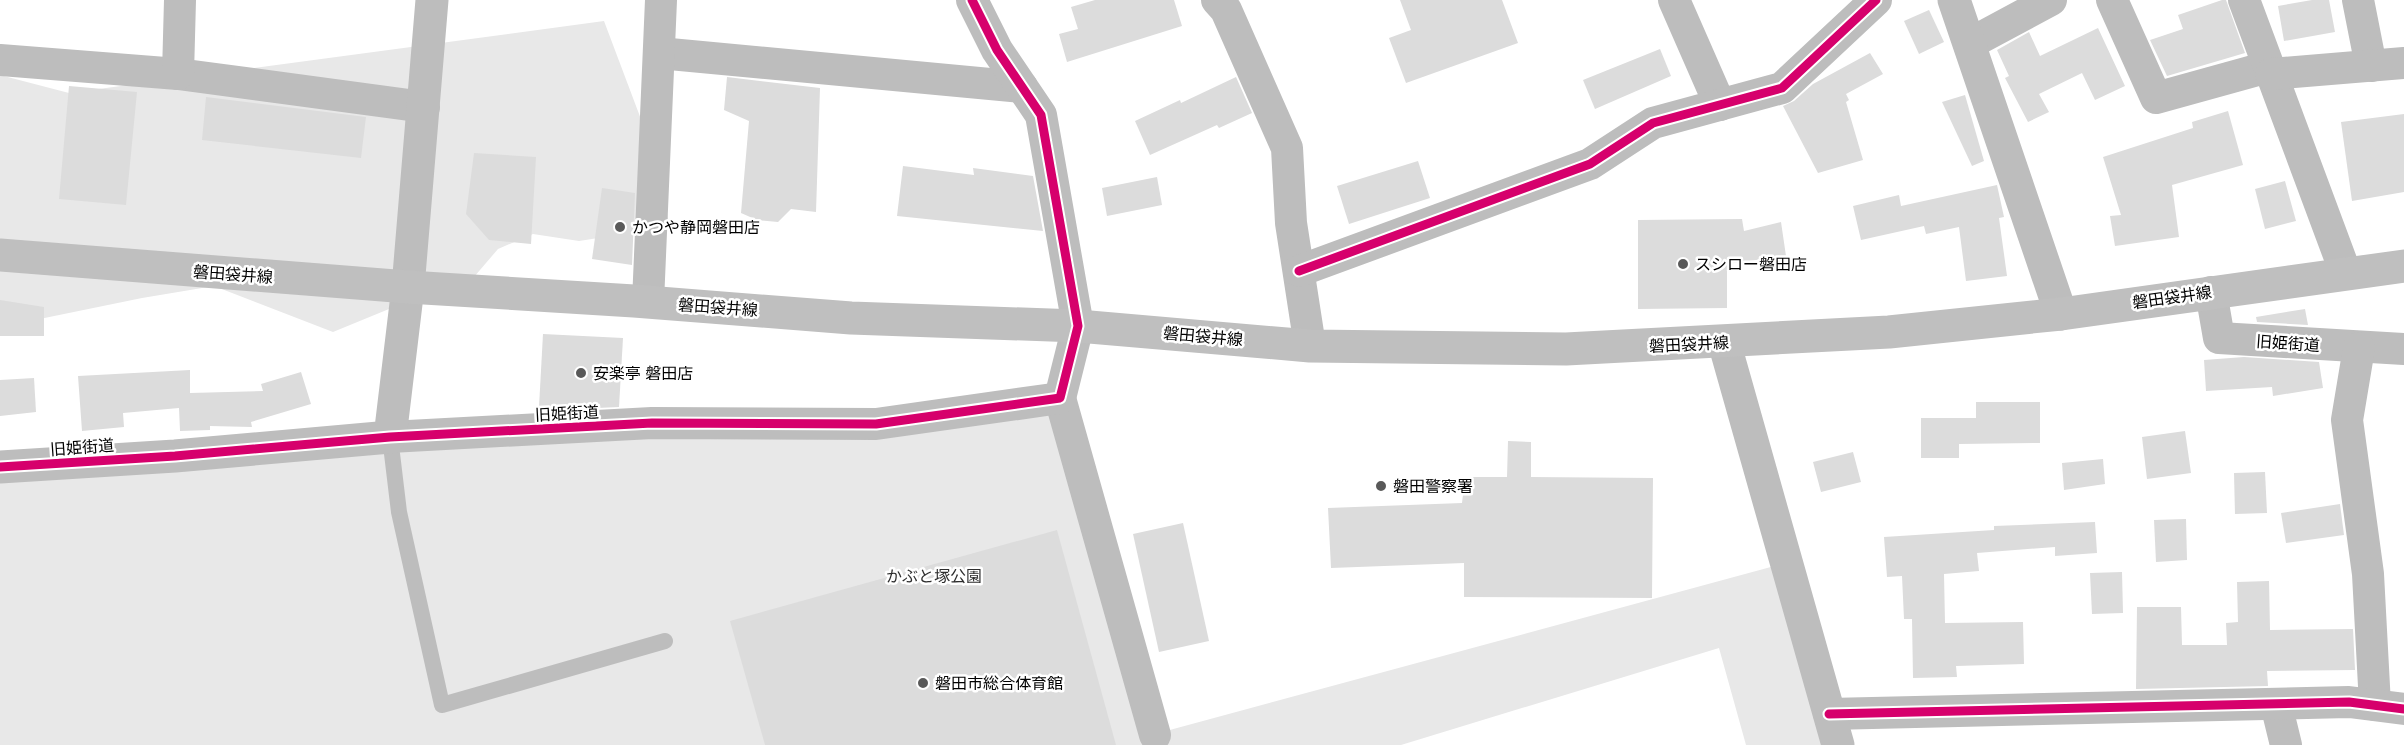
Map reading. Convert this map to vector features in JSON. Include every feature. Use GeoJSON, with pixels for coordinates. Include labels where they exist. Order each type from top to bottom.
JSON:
{"type":"FeatureCollection","features":[{"type":"Feature","properties":{"kind":"main road","name":"磐田袋井線"},"geometry":{"type":"LineString","coordinates":[[0,255],[851,318],[1078,326],[1310,346],[1566,349],[1889,332],[2061,314],[2404,266]]}},
{"type":"Feature","properties":{"kind":"street"},"geometry":{"type":"LineString","coordinates":[[178,74],[180,0]]}},
{"type":"Feature","properties":{"kind":"street"},"geometry":{"type":"LineString","coordinates":[[390,437],[408,287],[432,0]]}},
{"type":"Feature","properties":{"kind":"street"},"geometry":{"type":"LineString","coordinates":[[648,302],[661,0]]}},
{"type":"Feature","properties":{"kind":"street"},"geometry":{"type":"LineString","coordinates":[[972,0],[997,50],[1041,115],[1078,326],[1060,398],[1155,735]]}},
{"type":"Feature","properties":{"kind":"street"},"geometry":{"type":"LineString","coordinates":[[1217,0],[1226,10],[1287,148],[1291,223],[1310,346]]}},
{"type":"Feature","properties":{"kind":"street"},"geometry":{"type":"LineString","coordinates":[[1674,0],[1720,105]]}},
{"type":"Feature","properties":{"kind":"street"},"geometry":{"type":"LineString","coordinates":[[1299,271],[1590,164],[1653,123],[1782,88],[1876,0]]}},
{"type":"Feature","properties":{"kind":"street"},"geometry":{"type":"LineString","coordinates":[[1954,0],[2061,314]]}},
{"type":"Feature","properties":{"kind":"street"},"geometry":{"type":"LineString","coordinates":[[1969,44],[2051,0]]}},
{"type":"Feature","properties":{"kind":"street"},"geometry":{"type":"LineString","coordinates":[[2112,0],[2157,98],[2269,71],[2404,63]]}},
{"type":"Feature","properties":{"kind":"street"},"geometry":{"type":"LineString","coordinates":[[2244,0],[2346,274]]}},
{"type":"Feature","properties":{"kind":"street"},"geometry":{"type":"LineString","coordinates":[[2358,0],[2371,66]]}},
{"type":"Feature","properties":{"kind":"street"},"geometry":{"type":"LineString","coordinates":[[659,53],[1022,87]]}},
{"type":"Feature","properties":{"kind":"street"},"geometry":{"type":"LineString","coordinates":[[0,60],[178,74],[424,107]]}},
{"type":"Feature","properties":{"kind":"street","name":"旧姫街道"},"geometry":{"type":"LineString","coordinates":[[2211,292],[2219,338],[2404,349]]}},
{"type":"Feature","properties":{"kind":"street"},"geometry":{"type":"LineString","coordinates":[[1724,342],[1833,730],[2276,704],[2349,702],[2390,707],[2368,574],[2347,420],[2359,348]]}},
{"type":"Feature","properties":{"kind":"street","name":"旧姫街道"},"geometry":{"type":"LineString","coordinates":[[0,467],[175,456],[390,437],[652,423],[876,424],[1060,398]]}},
{"type":"Feature","properties":{"kind":"street"},"geometry":{"type":"LineString","coordinates":[[2276,704],[2286,745]]}},
{"type":"Feature","properties":{"kind":"lane"},"geometry":{"type":"LineString","coordinates":[[390,437],[399,512],[442,705],[665,641]]}},
{"type":"Feature","properties":{"kind":"green space"},"geometry":{"type":"Polygon","coordinates":[[[604,21],[662,175],[669,227],[579,241],[533,234],[498,249],[462,291],[389,309],[333,332],[214,286],[25,322],[0,336],[0,75],[69,93],[604,21]]]}},
{"type":"Feature","properties":{"kind":"green space","name":"かぶと塚公園"},"geometry":{"type":"Polygon","coordinates":[[[1060,398],[1155,734],[1782,564],[1831,745],[1746,745],[1719,648],[1401,745],[0,745],[0,474],[1060,398]]]}},
{"type":"Feature","properties":{"kind":"building"},"geometry":{"type":"Polygon","coordinates":[[[1095,0],[1174,0],[1182,26],[1067,62],[1059,34],[1078,29],[1071,7],[1095,0]]]}},
{"type":"Feature","properties":{"kind":"building"},"geometry":{"type":"Polygon","coordinates":[[[1400,0],[1502,0],[1518,43],[1406,83],[1389,38],[1411,30],[1400,0]]]}},
{"type":"Feature","properties":{"kind":"building"},"geometry":{"type":"Polygon","coordinates":[[[2226,0],[2245,53],[2167,76],[2150,40],[2183,29],[2178,15],[2226,0]]]}},
{"type":"Feature","properties":{"kind":"building"},"geometry":{"type":"Polygon","coordinates":[[[2312,0],[2329,0],[2335,32],[2284,41],[2278,6],[2312,0]]]}},
{"type":"Feature","properties":{"kind":"building"},"geometry":{"type":"Polygon","coordinates":[[[1929,10],[1944,42],[1919,54],[1904,21],[1929,10]]]}},
{"type":"Feature","properties":{"kind":"building"},"geometry":{"type":"Polygon","coordinates":[[[2098,28],[2125,86],[2095,100],[2082,73],[2039,94],[2049,112],[2028,122],[2005,78],[2009,76],[1997,50],[2029,32],[2040,56],[2098,28]]]}},
{"type":"Feature","properties":{"kind":"building"},"geometry":{"type":"Polygon","coordinates":[[[1660,49],[1671,76],[1595,109],[1583,80],[1660,49]]]}},
{"type":"Feature","properties":{"kind":"building"},"geometry":{"type":"Polygon","coordinates":[[[1870,53],[1883,74],[1846,94],[1849,100],[1846,102],[1863,160],[1818,173],[1783,106],[1794,101],[1813,84],[1870,53]]]}},
{"type":"Feature","properties":{"kind":"building"},"geometry":{"type":"Polygon","coordinates":[[[727,77],[820,88],[816,212],[791,209],[778,222],[757,220],[741,213],[749,121],[724,110],[727,77]]]}},
{"type":"Feature","properties":{"kind":"building"},"geometry":{"type":"Polygon","coordinates":[[[1236,77],[1252,113],[1219,128],[1217,125],[1150,155],[1135,121],[1180,100],[1181,103],[1236,77]]]}},
{"type":"Feature","properties":{"kind":"building"},"geometry":{"type":"Polygon","coordinates":[[[69,86],[137,92],[126,205],[59,199],[69,86]]]}},
{"type":"Feature","properties":{"kind":"building"},"geometry":{"type":"Polygon","coordinates":[[[1965,95],[1984,161],[1972,166],[1942,102],[1965,95]]]}},
{"type":"Feature","properties":{"kind":"building"},"geometry":{"type":"Polygon","coordinates":[[[206,97],[366,117],[361,158],[202,140],[206,97]]]}},
{"type":"Feature","properties":{"kind":"building"},"geometry":{"type":"Polygon","coordinates":[[[2228,111],[2243,165],[2172,185],[2179,237],[2115,246],[2110,216],[2121,215],[2103,157],[2193,128],[2192,122],[2228,111]]]}},
{"type":"Feature","properties":{"kind":"building"},"geometry":{"type":"Polygon","coordinates":[[[2404,114],[2404,192],[2352,201],[2341,122],[2404,114]]]}},
{"type":"Feature","properties":{"kind":"building"},"geometry":{"type":"Polygon","coordinates":[[[474,153],[536,157],[531,244],[489,240],[466,214],[474,153]]]}},
{"type":"Feature","properties":{"kind":"building"},"geometry":{"type":"Polygon","coordinates":[[[1418,161],[1430,198],[1349,224],[1337,186],[1418,161]]]}},
{"type":"Feature","properties":{"kind":"building"},"geometry":{"type":"Polygon","coordinates":[[[903,166],[974,175],[973,168],[1033,176],[1043,231],[897,216],[903,166]]]}},
{"type":"Feature","properties":{"kind":"building"},"geometry":{"type":"Polygon","coordinates":[[[1157,177],[1162,205],[1107,216],[1102,188],[1157,177]]]}},
{"type":"Feature","properties":{"kind":"building"},"geometry":{"type":"Polygon","coordinates":[[[2285,181],[2296,221],[2265,229],[2255,189],[2285,181]]]}},
{"type":"Feature","properties":{"kind":"building"},"geometry":{"type":"Polygon","coordinates":[[[1997,185],[2004,217],[1999,218],[2007,276],[1966,281],[1959,227],[1926,234],[1924,226],[1861,240],[1853,206],[1899,195],[1901,206],[1997,185]]]}},
{"type":"Feature","properties":{"kind":"building","name":"かつや静岡磐田店"},"geometry":{"type":"Polygon","coordinates":[[[602,188],[635,193],[632,265],[592,259],[602,188]]]}},
{"type":"Feature","properties":{"kind":"building","name":"スシロー磐田店"},"geometry":{"type":"Polygon","coordinates":[[[1742,219],[1744,231],[1781,222],[1786,256],[1727,264],[1727,308],[1638,309],[1638,220],[1742,219]]]}},
{"type":"Feature","properties":{"kind":"building"},"geometry":{"type":"Polygon","coordinates":[[[0,300],[44,307],[44,336],[0,336],[0,300]]]}},
{"type":"Feature","properties":{"kind":"building"},"geometry":{"type":"Polygon","coordinates":[[[2305,309],[2308,325],[2257,322],[2256,317],[2305,309]]]}},
{"type":"Feature","properties":{"kind":"building","name":"安楽亭 磐田店"},"geometry":{"type":"Polygon","coordinates":[[[543,334],[623,338],[619,407],[575,409],[539,407],[543,334]]]}},
{"type":"Feature","properties":{"kind":"building"},"geometry":{"type":"Polygon","coordinates":[[[2244,357],[2319,362],[2323,388],[2273,396],[2272,387],[2206,391],[2204,360],[2244,357]]]}},
{"type":"Feature","properties":{"kind":"building"},"geometry":{"type":"Polygon","coordinates":[[[190,370],[190,393],[263,391],[261,384],[301,372],[311,404],[251,422],[252,427],[210,426],[210,430],[180,431],[179,408],[123,413],[124,427],[82,431],[78,376],[190,370]]]}},
{"type":"Feature","properties":{"kind":"building"},"geometry":{"type":"Polygon","coordinates":[[[34,378],[36,412],[0,416],[0,380],[34,378]]]}},
{"type":"Feature","properties":{"kind":"building"},"geometry":{"type":"Polygon","coordinates":[[[1976,402],[2040,402],[2040,443],[1959,444],[1959,458],[1921,458],[1921,418],[1976,418],[1976,402]]]}},
{"type":"Feature","properties":{"kind":"building"},"geometry":{"type":"Polygon","coordinates":[[[2185,431],[2191,473],[2147,479],[2142,437],[2185,431]]]}},
{"type":"Feature","properties":{"kind":"building","name":"磐田警察署"},"geometry":{"type":"Polygon","coordinates":[[[1508,441],[1531,442],[1531,477],[1653,478],[1652,598],[1464,597],[1464,563],[1331,568],[1328,508],[1462,503],[1465,477],[1507,477],[1508,441]]]}},
{"type":"Feature","properties":{"kind":"building"},"geometry":{"type":"Polygon","coordinates":[[[1853,452],[1861,482],[1821,492],[1813,462],[1853,452]]]}},
{"type":"Feature","properties":{"kind":"building"},"geometry":{"type":"Polygon","coordinates":[[[2103,459],[2105,484],[2064,490],[2062,463],[2103,459]]]}},
{"type":"Feature","properties":{"kind":"building"},"geometry":{"type":"Polygon","coordinates":[[[2265,472],[2267,513],[2235,514],[2234,473],[2265,472]]]}},
{"type":"Feature","properties":{"kind":"building"},"geometry":{"type":"Polygon","coordinates":[[[2340,504],[2344,535],[2286,543],[2281,513],[2340,504]]]}},
{"type":"Feature","properties":{"kind":"building"},"geometry":{"type":"Polygon","coordinates":[[[2186,519],[2187,560],[2156,562],[2154,520],[2186,519]]]}},
{"type":"Feature","properties":{"kind":"building"},"geometry":{"type":"Polygon","coordinates":[[[2095,522],[2097,553],[2055,556],[2055,547],[1977,553],[1979,571],[1944,574],[1945,623],[2023,622],[2024,664],[1956,666],[1957,677],[1913,678],[1912,619],[1904,619],[1902,576],[1887,577],[1884,537],[1994,530],[1994,526],[2095,522]]]}},
{"type":"Feature","properties":{"kind":"building"},"geometry":{"type":"Polygon","coordinates":[[[1183,523],[1209,641],[1159,652],[1133,534],[1183,523]]]}},
{"type":"Feature","properties":{"kind":"building","name":"磐田市総合体育館"},"geometry":{"type":"Polygon","coordinates":[[[1057,530],[1116,745],[765,745],[730,621],[1057,530]]]}},
{"type":"Feature","properties":{"kind":"building"},"geometry":{"type":"Polygon","coordinates":[[[2122,572],[2123,613],[2092,614],[2090,573],[2122,572]]]}},
{"type":"Feature","properties":{"kind":"building"},"geometry":{"type":"Polygon","coordinates":[[[2269,581],[2270,630],[2353,629],[2355,670],[2267,671],[2268,686],[2136,689],[2137,607],[2181,607],[2182,645],[2227,645],[2226,623],[2238,622],[2237,582],[2269,581]]]}},
{"type":"Feature","properties":{"kind":"cycle path"},"geometry":{"type":"LineString","coordinates":[[0,467],[175,456],[390,437],[652,423],[876,424],[1060,398],[1078,326],[1041,115],[997,50],[972,0]]}},
{"type":"Feature","properties":{"kind":"cycle path"},"geometry":{"type":"LineString","coordinates":[[1299,271],[1590,164],[1653,123],[1782,88],[1876,0]]}},
{"type":"Feature","properties":{"kind":"cycle path"},"geometry":{"type":"LineString","coordinates":[[1829,714],[2349,702],[2404,709]]}},
{"type":"Feature","properties":{"kind":"place","name":"かつや静岡磐田店"},"geometry":{"type":"Point","coordinates":[620,227]}},
{"type":"Feature","properties":{"kind":"place","name":"スシロー磐田店"},"geometry":{"type":"Point","coordinates":[1683,264]}},
{"type":"Feature","properties":{"kind":"place","name":"安楽亭 磐田店"},"geometry":{"type":"Point","coordinates":[581,373]}},
{"type":"Feature","properties":{"kind":"place","name":"磐田警察署"},"geometry":{"type":"Point","coordinates":[1381,486]}},
{"type":"Feature","properties":{"kind":"place","name":"磐田市総合体育館"},"geometry":{"type":"Point","coordinates":[923,683]}}]}
